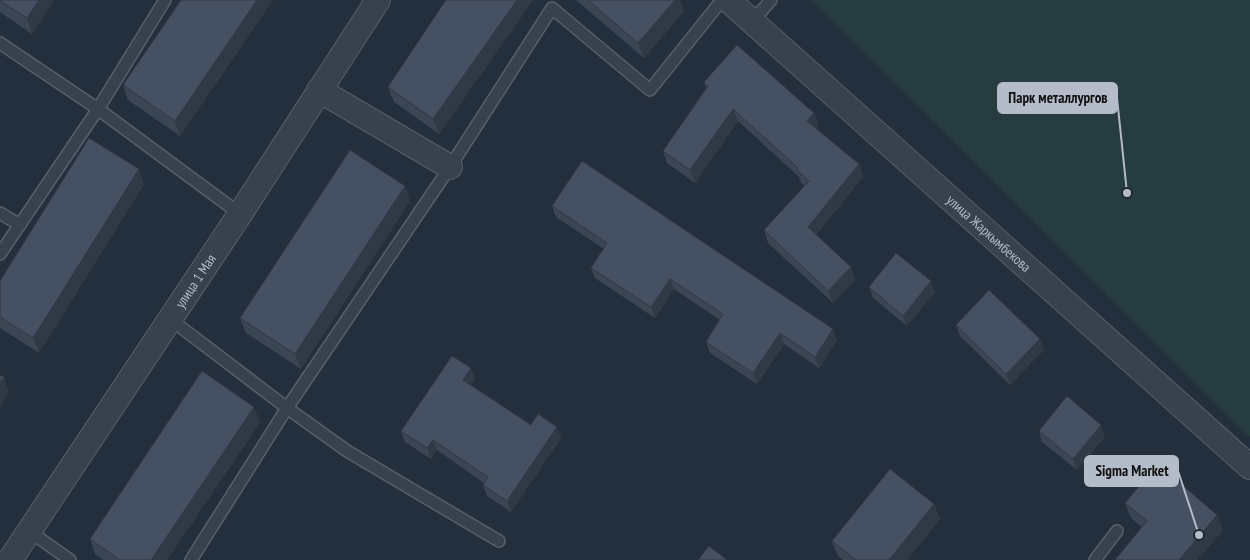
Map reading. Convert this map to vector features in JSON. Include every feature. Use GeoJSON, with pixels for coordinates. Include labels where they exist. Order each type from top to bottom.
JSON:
{"type":"FeatureCollection","features":[{"type":"Feature","properties":{"kind":"street","name":"улица 1 Мая"},"geometry":{"type":"LineString","coordinates":[[10,560],[240,214],[378,0]]}},
{"type":"Feature","properties":{"kind":"street","name":"улица Жаркымбекова"},"geometry":{"type":"LineString","coordinates":[[728,0],[1250,467]]}},
{"type":"Feature","properties":{"kind":"street"},"geometry":{"type":"LineString","coordinates":[[320,90],[450,167]]}},
{"type":"Feature","properties":{"kind":"lane"},"geometry":{"type":"LineString","coordinates":[[0,254],[98,109],[165,0]]}},
{"type":"Feature","properties":{"kind":"lane"},"geometry":{"type":"LineString","coordinates":[[191,560],[287,408],[450,167],[552,8],[650,90],[722,0]]}},
{"type":"Feature","properties":{"kind":"lane"},"geometry":{"type":"LineString","coordinates":[[752,22],[771,0]]}},
{"type":"Feature","properties":{"kind":"lane"},"geometry":{"type":"LineString","coordinates":[[0,43],[98,109],[240,214]]}},
{"type":"Feature","properties":{"kind":"lane"},"geometry":{"type":"LineString","coordinates":[[0,213],[20,225]]}},
{"type":"Feature","properties":{"kind":"lane"},"geometry":{"type":"LineString","coordinates":[[170,319],[347,451],[499,541]]}},
{"type":"Feature","properties":{"kind":"lane"},"geometry":{"type":"LineString","coordinates":[[29,531],[70,560]]}},
{"type":"Feature","properties":{"kind":"lane"},"geometry":{"type":"LineString","coordinates":[[1095,560],[1117,531]]}},
{"type":"Feature","properties":{"kind":"green space"},"geometry":{"type":"Polygon","coordinates":[[[811,0],[1250,0],[1250,437],[811,0]]]}},
{"type":"Feature","properties":{"kind":"building"},"geometry":{"type":"Polygon","coordinates":[[[0,0],[39,0],[27,18],[0,0]]]}},
{"type":"Feature","properties":{"kind":"building"},"geometry":{"type":"Polygon","coordinates":[[[181,0],[257,0],[175,121],[123,85],[181,0]]]}},
{"type":"Feature","properties":{"kind":"building"},"geometry":{"type":"Polygon","coordinates":[[[446,0],[517,0],[433,119],[388,87],[446,0]]]}},
{"type":"Feature","properties":{"kind":"building"},"geometry":{"type":"Polygon","coordinates":[[[588,0],[675,0],[638,43],[588,0]]]}},
{"type":"Feature","properties":{"kind":"building"},"geometry":{"type":"Polygon","coordinates":[[[737,45],[814,113],[807,121],[859,164],[808,227],[851,267],[828,291],[764,230],[809,181],[797,170],[798,168],[733,109],[690,170],[663,151],[708,86],[704,82],[737,45]]]}},
{"type":"Feature","properties":{"kind":"building"},"geometry":{"type":"Polygon","coordinates":[[[89,138],[139,169],[33,338],[0,317],[0,281],[89,138]]]}},
{"type":"Feature","properties":{"kind":"building"},"geometry":{"type":"Polygon","coordinates":[[[350,150],[405,186],[295,354],[240,318],[350,150]]]}},
{"type":"Feature","properties":{"kind":"building"},"geometry":{"type":"Polygon","coordinates":[[[582,161],[833,329],[815,357],[780,333],[753,373],[706,342],[723,314],[670,279],[651,307],[591,268],[607,243],[552,206],[582,161]]]}},
{"type":"Feature","properties":{"kind":"building"},"geometry":{"type":"Polygon","coordinates":[[[896,253],[931,281],[903,316],[869,287],[896,253]]]}},
{"type":"Feature","properties":{"kind":"building"},"geometry":{"type":"Polygon","coordinates":[[[989,290],[1040,339],[1006,374],[956,325],[989,290]]]}},
{"type":"Feature","properties":{"kind":"building"},"geometry":{"type":"Polygon","coordinates":[[[452,356],[471,368],[463,380],[531,425],[538,414],[557,427],[507,501],[483,485],[488,477],[433,440],[427,448],[401,431],[452,356]]]}},
{"type":"Feature","properties":{"kind":"building"},"geometry":{"type":"Polygon","coordinates":[[[202,371],[254,407],[151,560],[120,560],[90,539],[202,371]]]}},
{"type":"Feature","properties":{"kind":"building"},"geometry":{"type":"Polygon","coordinates":[[[0,375],[4,377],[0,383],[0,375]]]}},
{"type":"Feature","properties":{"kind":"building"},"geometry":{"type":"Polygon","coordinates":[[[1067,396],[1101,425],[1073,459],[1039,431],[1067,396]]]}},
{"type":"Feature","properties":{"kind":"building"},"geometry":{"type":"Polygon","coordinates":[[[1158,464],[1217,515],[1179,560],[1115,560],[1147,521],[1125,503],[1158,464]]]}},
{"type":"Feature","properties":{"kind":"building"},"geometry":{"type":"Polygon","coordinates":[[[890,469],[934,504],[889,560],[856,560],[832,541],[890,469]]]}},
{"type":"Feature","properties":{"kind":"building"},"geometry":{"type":"Polygon","coordinates":[[[709,546],[727,560],[698,560],[709,546]]]}},
{"type":"Feature","properties":{"kind":"place","name":"Парк металлургов"},"geometry":{"type":"Point","coordinates":[1127,193]}},
{"type":"Feature","properties":{"kind":"place","name":"Sigma Market"},"geometry":{"type":"Point","coordinates":[1199,535]}}]}
